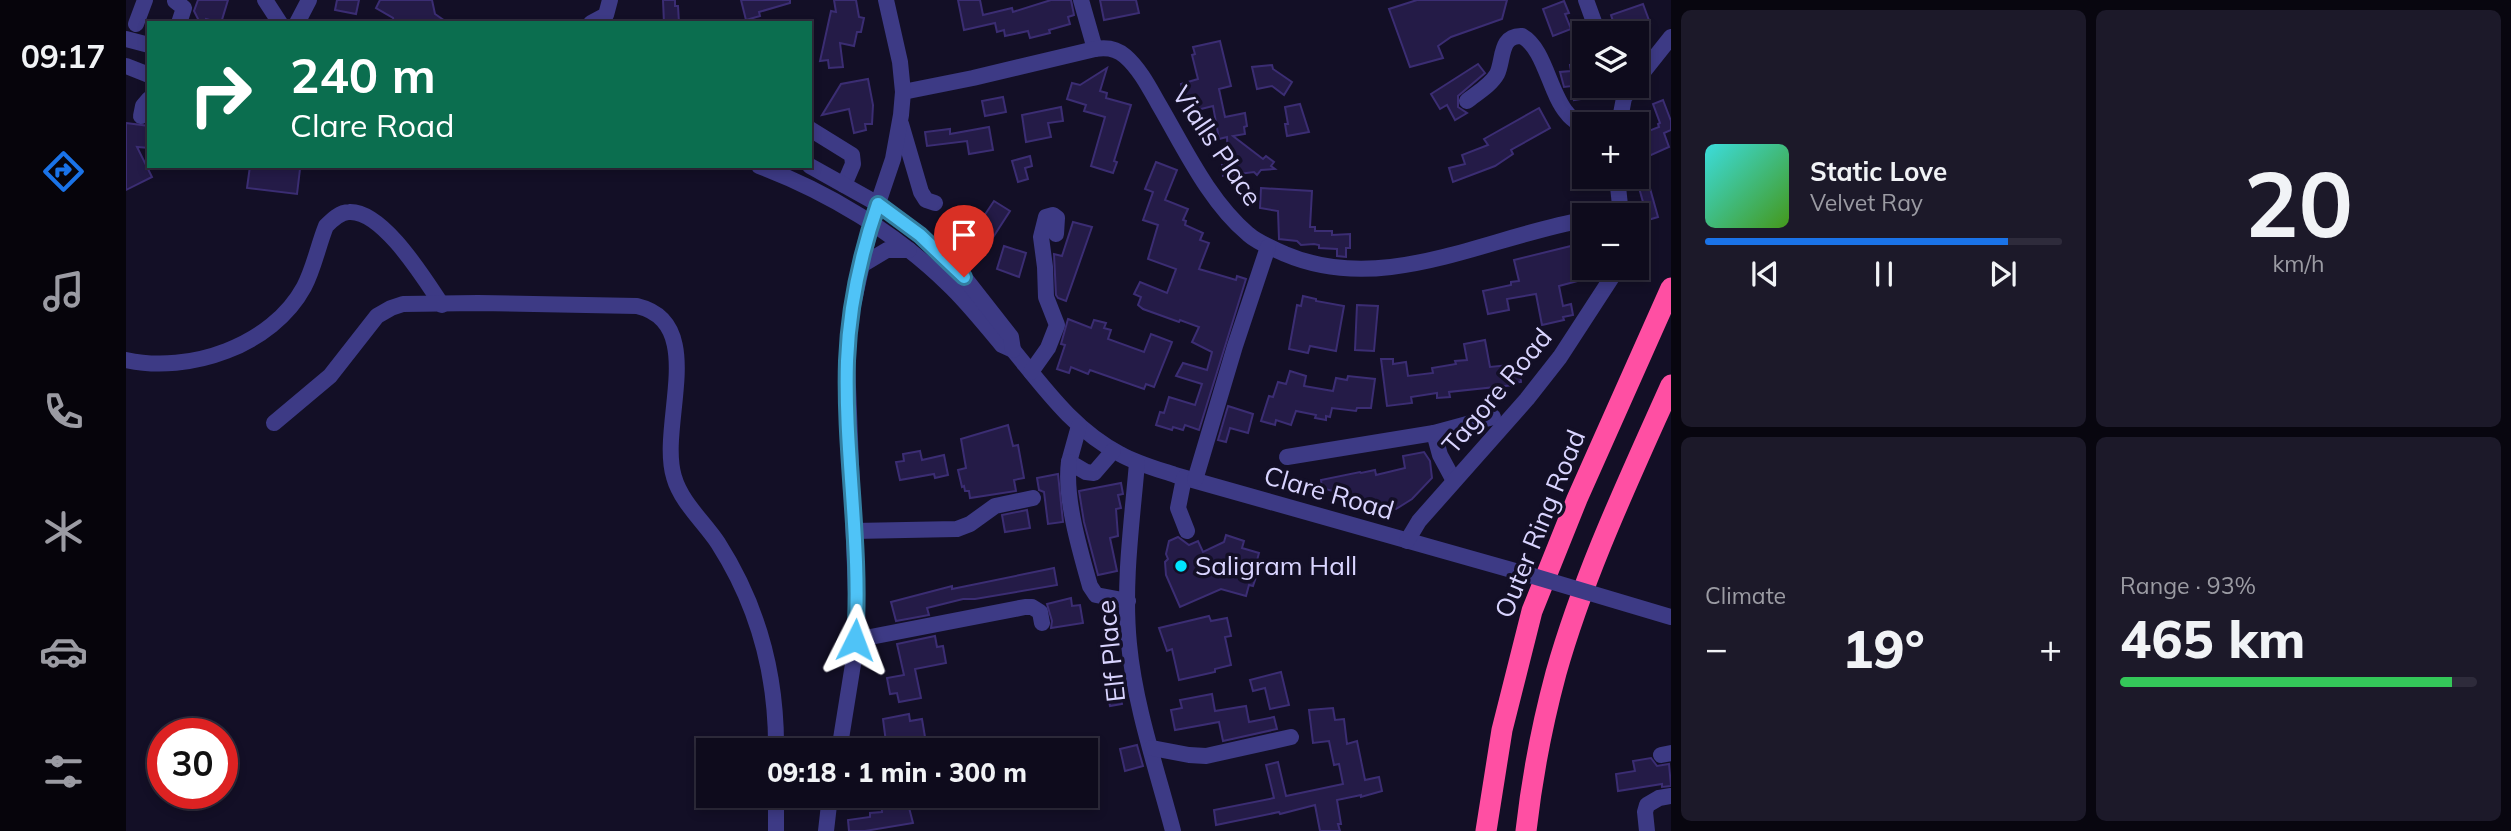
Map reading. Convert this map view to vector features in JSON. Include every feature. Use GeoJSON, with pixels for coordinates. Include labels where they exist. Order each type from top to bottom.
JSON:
{"type":"FeatureCollection","features":[{"type":"Feature","properties":{"kind":"highway","name":"Outer Ring Road"},"geometry":{"type":"LineString","coordinates":[[1486,831],[1502,730],[1532,611],[1582,488],[1671,288]]}},
{"type":"Feature","properties":{"kind":"highway"},"geometry":{"type":"LineString","coordinates":[[1526,831],[1541,733],[1572,624],[1618,505],[1671,385]]}},
{"type":"Feature","properties":{"kind":"street"},"geometry":{"type":"LineString","coordinates":[[137,24],[145,0]]}},
{"type":"Feature","properties":{"kind":"street"},"geometry":{"type":"LineString","coordinates":[[265,0],[279,21]]}},
{"type":"Feature","properties":{"kind":"street"},"geometry":{"type":"LineString","coordinates":[[298,21],[309,0]]}},
{"type":"Feature","properties":{"kind":"street"},"geometry":{"type":"LineString","coordinates":[[595,21],[606,15],[610,0]]}},
{"type":"Feature","properties":{"kind":"street"},"geometry":{"type":"LineString","coordinates":[[842,738],[855,640],[857,597],[847,361],[851,314],[871,224],[893,159],[903,92],[900,62],[886,0]]}},
{"type":"Feature","properties":{"kind":"street"},"geometry":{"type":"LineString","coordinates":[[903,92],[1095,49],[1081,0]]}},
{"type":"Feature","properties":{"kind":"street"},"geometry":{"type":"LineString","coordinates":[[1586,0],[1594,21]]}},
{"type":"Feature","properties":{"kind":"street"},"geometry":{"type":"LineString","coordinates":[[175,1],[184,8],[180,21]]}},
{"type":"Feature","properties":{"kind":"street"},"geometry":{"type":"LineString","coordinates":[[1467,101],[1496,76],[1503,49],[1509,40],[1522,36],[1534,48],[1562,106],[1572,118]]}},
{"type":"Feature","properties":{"kind":"street"},"geometry":{"type":"LineString","coordinates":[[1649,65],[1671,37]]}},
{"type":"Feature","properties":{"kind":"street"},"geometry":{"type":"LineString","coordinates":[[126,39],[147,45]]}},
{"type":"Feature","properties":{"kind":"street","name":"Vialls Place"},"geometry":{"type":"LineString","coordinates":[[1095,49],[1113,49],[1130,61],[1145,81],[1206,184],[1245,232],[1268,247],[1298,260],[1338,269],[1373,270],[1440,257],[1572,223]]}},
{"type":"Feature","properties":{"kind":"street"},"geometry":{"type":"LineString","coordinates":[[126,66],[147,74]]}},
{"type":"Feature","properties":{"kind":"street"},"geometry":{"type":"LineString","coordinates":[[141,116],[147,101]]}},
{"type":"Feature","properties":{"kind":"street"},"geometry":{"type":"LineString","coordinates":[[900,121],[909,144],[921,192],[926,200],[935,203]]}},
{"type":"Feature","properties":{"kind":"street"},"geometry":{"type":"LineString","coordinates":[[812,130],[852,155],[853,164],[844,184]]}},
{"type":"Feature","properties":{"kind":"street","name":"Clare Road"},"geometry":{"type":"LineString","coordinates":[[812,167],[878,204],[920,235],[964,277],[1011,337],[1013,350]]}},
{"type":"Feature","properties":{"kind":"street","name":"Clare Road"},"geometry":{"type":"LineString","coordinates":[[764,168],[813,190],[909,250],[950,286],[1002,345],[1013,350],[1060,408],[1079,426],[1113,451],[1137,463],[1671,617]]}},
{"type":"Feature","properties":{"kind":"street"},"geometry":{"type":"LineString","coordinates":[[126,360],[167,365],[194,361],[254,338],[284,313],[303,289],[326,226],[333,218],[348,212],[361,215],[380,226],[402,248],[442,305]]}},
{"type":"Feature","properties":{"kind":"street"},"geometry":{"type":"LineString","coordinates":[[1031,372],[1048,348],[1057,325],[1046,297],[1041,237],[1046,217],[1053,215],[1057,218],[1056,234]]}},
{"type":"Feature","properties":{"kind":"street"},"geometry":{"type":"LineString","coordinates":[[1187,531],[1178,508],[1268,247]]}},
{"type":"Feature","properties":{"kind":"street"},"geometry":{"type":"LineString","coordinates":[[862,265],[887,250],[909,250]]}},
{"type":"Feature","properties":{"kind":"street","name":"Tagore Road"},"geometry":{"type":"LineString","coordinates":[[1407,541],[1419,521],[1560,356],[1610,280]]}},
{"type":"Feature","properties":{"kind":"street"},"geometry":{"type":"LineString","coordinates":[[274,423],[330,376],[377,316],[403,304],[637,306],[650,309],[667,322],[678,353],[670,446],[674,477],[679,489],[718,543],[740,580],[753,610],[770,668],[776,738]]}},
{"type":"Feature","properties":{"kind":"street","name":"Clare Road"},"geometry":{"type":"LineString","coordinates":[[1287,457],[1434,433],[1493,417]]}},
{"type":"Feature","properties":{"kind":"street"},"geometry":{"type":"LineString","coordinates":[[1079,426],[1067,477],[1090,586],[1096,595],[1128,601]]}},
{"type":"Feature","properties":{"kind":"street"},"geometry":{"type":"LineString","coordinates":[[1434,433],[1440,455],[1454,481]]}},
{"type":"Feature","properties":{"kind":"street"},"geometry":{"type":"LineString","coordinates":[[1069,462],[1086,472],[1094,473],[1113,451]]}},
{"type":"Feature","properties":{"kind":"street","name":"Elf Place"},"geometry":{"type":"LineString","coordinates":[[1137,463],[1127,621],[1133,671],[1173,831]]}},
{"type":"Feature","properties":{"kind":"street"},"geometry":{"type":"LineString","coordinates":[[854,531],[957,529],[970,524],[995,506],[1034,498]]}},
{"type":"Feature","properties":{"kind":"street"},"geometry":{"type":"LineString","coordinates":[[855,640],[1025,607],[1040,612],[1042,623]]}},
{"type":"Feature","properties":{"kind":"street"},"geometry":{"type":"LineString","coordinates":[[1152,748],[1206,756],[1291,737]]}},
{"type":"Feature","properties":{"kind":"street"},"geometry":{"type":"LineString","coordinates":[[1647,831],[1647,805],[1671,796]]}},
{"type":"Feature","properties":{"kind":"street"},"geometry":{"type":"LineString","coordinates":[[776,808],[776,831]]}},
{"type":"Feature","properties":{"kind":"street"},"geometry":{"type":"LineString","coordinates":[[827,831],[829,808]]}},
{"type":"Feature","properties":{"kind":"building"},"geometry":{"type":"Polygon","coordinates":[[[198,0],[228,0],[222,21],[199,21],[194,11],[198,0]]]}},
{"type":"Feature","properties":{"kind":"building"},"geometry":{"type":"Polygon","coordinates":[[[337,0],[359,0],[356,14],[335,10],[337,0]]]}},
{"type":"Feature","properties":{"kind":"building"},"geometry":{"type":"Polygon","coordinates":[[[380,0],[432,0],[435,14],[445,21],[394,21],[376,8],[380,0]]]}},
{"type":"Feature","properties":{"kind":"building"},"geometry":{"type":"Polygon","coordinates":[[[663,0],[675,0],[679,21],[664,21],[663,0]]]}},
{"type":"Feature","properties":{"kind":"building"},"geometry":{"type":"Polygon","coordinates":[[[741,0],[790,0],[790,3],[759,12],[760,16],[746,20],[741,0]]]}},
{"type":"Feature","properties":{"kind":"building"},"geometry":{"type":"Polygon","coordinates":[[[834,0],[856,0],[859,17],[864,18],[854,46],[840,43],[843,67],[829,68],[828,60],[820,61],[831,11],[836,12],[834,0]]]}},
{"type":"Feature","properties":{"kind":"building"},"geometry":{"type":"Polygon","coordinates":[[[958,0],[980,0],[983,15],[1012,8],[1013,12],[1051,0],[1071,0],[1074,15],[1068,17],[1070,24],[1049,30],[1050,33],[1030,38],[1028,31],[1005,36],[1004,30],[997,32],[995,23],[964,30],[958,0]]]}},
{"type":"Feature","properties":{"kind":"building"},"geometry":{"type":"Polygon","coordinates":[[[1100,0],[1136,0],[1139,13],[1104,20],[1100,0]]]}},
{"type":"Feature","properties":{"kind":"building"},"geometry":{"type":"Polygon","coordinates":[[[1417,0],[1507,0],[1502,19],[1451,37],[1438,46],[1443,58],[1410,67],[1389,9],[1417,0]]]}},
{"type":"Feature","properties":{"kind":"building"},"geometry":{"type":"Polygon","coordinates":[[[1564,1],[1569,13],[1565,14],[1571,29],[1553,36],[1543,9],[1564,1]]]}},
{"type":"Feature","properties":{"kind":"building"},"geometry":{"type":"Polygon","coordinates":[[[1643,4],[1650,23],[1613,21],[1611,15],[1643,4]]]}},
{"type":"Feature","properties":{"kind":"building"},"geometry":{"type":"Polygon","coordinates":[[[1220,41],[1231,86],[1219,89],[1225,117],[1245,113],[1247,126],[1244,127],[1245,134],[1233,136],[1263,159],[1266,156],[1274,162],[1271,166],[1275,169],[1261,170],[1257,175],[1254,172],[1223,176],[1222,165],[1225,165],[1228,158],[1227,137],[1219,139],[1213,106],[1193,111],[1190,100],[1184,101],[1181,84],[1198,79],[1192,55],[1195,54],[1193,47],[1220,41]]]}},
{"type":"Feature","properties":{"kind":"building"},"geometry":{"type":"Polygon","coordinates":[[[1478,64],[1485,73],[1458,96],[1458,107],[1467,113],[1455,120],[1447,105],[1440,109],[1431,94],[1478,64]]]}},
{"type":"Feature","properties":{"kind":"building"},"geometry":{"type":"Polygon","coordinates":[[[1272,65],[1273,69],[1292,82],[1284,95],[1272,86],[1257,89],[1252,67],[1272,65]]]}},
{"type":"Feature","properties":{"kind":"building"},"geometry":{"type":"Polygon","coordinates":[[[1572,65],[1572,86],[1564,87],[1560,72],[1571,71],[1572,65]]]}},
{"type":"Feature","properties":{"kind":"building"},"geometry":{"type":"Polygon","coordinates":[[[1107,68],[1100,91],[1107,93],[1106,98],[1131,105],[1114,161],[1117,162],[1113,173],[1091,166],[1105,117],[1084,111],[1086,105],[1067,99],[1072,83],[1080,85],[1107,68]]]}},
{"type":"Feature","properties":{"kind":"building"},"geometry":{"type":"Polygon","coordinates":[[[868,79],[873,105],[872,124],[865,124],[866,130],[854,133],[849,109],[822,115],[841,84],[868,79]]]}},
{"type":"Feature","properties":{"kind":"building"},"geometry":{"type":"Polygon","coordinates":[[[1003,97],[1006,112],[985,116],[982,101],[1003,97]]]}},
{"type":"Feature","properties":{"kind":"building"},"geometry":{"type":"Polygon","coordinates":[[[1663,100],[1671,121],[1671,130],[1664,133],[1669,147],[1649,156],[1649,131],[1659,127],[1660,123],[1653,104],[1663,100]]]}},
{"type":"Feature","properties":{"kind":"building"},"geometry":{"type":"Polygon","coordinates":[[[1300,104],[1309,132],[1287,136],[1285,107],[1300,104]]]}},
{"type":"Feature","properties":{"kind":"building"},"geometry":{"type":"Polygon","coordinates":[[[1061,107],[1063,121],[1048,123],[1051,137],[1026,142],[1022,115],[1061,107]]]}},
{"type":"Feature","properties":{"kind":"building"},"geometry":{"type":"Polygon","coordinates":[[[1539,108],[1550,128],[1511,150],[1513,154],[1495,166],[1453,182],[1449,168],[1465,164],[1462,155],[1488,145],[1484,139],[1539,108]]]}},
{"type":"Feature","properties":{"kind":"building"},"geometry":{"type":"Polygon","coordinates":[[[126,123],[147,126],[147,148],[137,147],[152,177],[126,190],[126,123]]]}},
{"type":"Feature","properties":{"kind":"building"},"geometry":{"type":"Polygon","coordinates":[[[989,127],[993,150],[969,154],[967,141],[927,146],[925,132],[950,129],[950,134],[989,127]]]}},
{"type":"Feature","properties":{"kind":"building"},"geometry":{"type":"Polygon","coordinates":[[[1030,156],[1032,166],[1025,168],[1028,179],[1018,182],[1012,161],[1030,156]]]}},
{"type":"Feature","properties":{"kind":"building"},"geometry":{"type":"Polygon","coordinates":[[[1156,162],[1177,170],[1165,200],[1188,209],[1183,220],[1186,221],[1185,225],[1203,233],[1200,240],[1209,243],[1199,269],[1236,280],[1237,276],[1246,279],[1199,430],[1185,425],[1183,430],[1173,427],[1172,430],[1156,425],[1160,412],[1164,413],[1169,397],[1195,405],[1202,384],[1176,376],[1183,363],[1207,370],[1212,352],[1192,342],[1199,327],[1143,309],[1138,305],[1141,297],[1134,294],[1140,282],[1167,293],[1176,269],[1148,259],[1158,225],[1143,220],[1153,192],[1145,189],[1156,162]]]}},
{"type":"Feature","properties":{"kind":"building"},"geometry":{"type":"Polygon","coordinates":[[[250,168],[300,169],[297,194],[247,188],[250,168]]]}},
{"type":"Feature","properties":{"kind":"building"},"geometry":{"type":"Polygon","coordinates":[[[1649,185],[1658,217],[1649,220],[1649,203],[1643,203],[1639,189],[1649,189],[1649,185]]]}},
{"type":"Feature","properties":{"kind":"building"},"geometry":{"type":"Polygon","coordinates":[[[1261,188],[1312,191],[1310,227],[1315,227],[1315,231],[1332,231],[1332,235],[1350,234],[1350,248],[1346,248],[1346,257],[1337,256],[1337,249],[1319,248],[1319,245],[1314,244],[1301,245],[1297,241],[1279,239],[1278,211],[1260,208],[1261,188]]]}},
{"type":"Feature","properties":{"kind":"building"},"geometry":{"type":"Polygon","coordinates":[[[994,201],[1010,211],[990,242],[992,243],[979,259],[959,243],[979,213],[984,216],[994,201]]]}},
{"type":"Feature","properties":{"kind":"building"},"geometry":{"type":"Polygon","coordinates":[[[1073,222],[1092,227],[1066,301],[1056,295],[1054,254],[1062,256],[1073,222]]]}},
{"type":"Feature","properties":{"kind":"building"},"geometry":{"type":"Polygon","coordinates":[[[1004,246],[1026,253],[1019,277],[997,269],[1004,246]]]}},
{"type":"Feature","properties":{"kind":"building"},"geometry":{"type":"Polygon","coordinates":[[[1572,246],[1572,280],[1581,280],[1559,286],[1563,306],[1571,304],[1573,315],[1542,325],[1536,294],[1507,299],[1509,310],[1488,314],[1483,291],[1519,281],[1514,260],[1572,246]]]}},
{"type":"Feature","properties":{"kind":"building"},"geometry":{"type":"Polygon","coordinates":[[[1303,296],[1344,306],[1336,351],[1310,346],[1308,353],[1289,349],[1297,305],[1301,306],[1303,296]]]}},
{"type":"Feature","properties":{"kind":"building"},"geometry":{"type":"Polygon","coordinates":[[[1357,305],[1378,306],[1374,351],[1355,350],[1357,305]]]}},
{"type":"Feature","properties":{"kind":"building"},"geometry":{"type":"Polygon","coordinates":[[[1068,319],[1091,328],[1094,320],[1106,323],[1104,328],[1111,330],[1108,339],[1144,352],[1151,334],[1172,342],[1154,387],[1146,384],[1144,389],[1090,370],[1088,374],[1071,367],[1069,373],[1057,369],[1065,345],[1061,344],[1068,319]]]}},
{"type":"Feature","properties":{"kind":"building"},"geometry":{"type":"Polygon","coordinates":[[[1485,340],[1490,367],[1519,364],[1521,382],[1449,392],[1450,397],[1437,398],[1437,393],[1411,397],[1412,403],[1387,406],[1381,359],[1393,359],[1393,364],[1406,362],[1408,376],[1433,373],[1432,368],[1467,360],[1464,344],[1485,340]]]}},
{"type":"Feature","properties":{"kind":"building"},"geometry":{"type":"Polygon","coordinates":[[[1290,371],[1306,376],[1304,386],[1333,391],[1336,378],[1347,380],[1348,376],[1375,379],[1371,408],[1357,408],[1356,411],[1332,408],[1330,417],[1326,416],[1326,420],[1296,411],[1291,425],[1276,420],[1275,425],[1261,421],[1269,396],[1273,397],[1278,382],[1286,384],[1290,371]]]}},
{"type":"Feature","properties":{"kind":"building"},"geometry":{"type":"Polygon","coordinates":[[[1228,406],[1253,414],[1248,433],[1230,428],[1226,442],[1218,440],[1228,406]]]}},
{"type":"Feature","properties":{"kind":"building"},"geometry":{"type":"Polygon","coordinates":[[[1008,425],[1013,446],[1018,445],[1024,478],[1014,480],[1016,491],[970,498],[969,491],[962,487],[958,470],[966,468],[961,439],[1008,425]]]}},
{"type":"Feature","properties":{"kind":"building"},"geometry":{"type":"Polygon","coordinates":[[[920,451],[922,460],[944,455],[948,475],[935,478],[934,474],[900,480],[896,462],[904,461],[903,454],[920,451]]]}},
{"type":"Feature","properties":{"kind":"building"},"geometry":{"type":"Polygon","coordinates":[[[1424,452],[1430,461],[1432,478],[1412,499],[1396,509],[1322,488],[1321,480],[1375,470],[1376,475],[1405,468],[1403,456],[1424,452]]]}},
{"type":"Feature","properties":{"kind":"building"},"geometry":{"type":"Polygon","coordinates":[[[1058,474],[1063,522],[1048,524],[1044,492],[1039,490],[1037,478],[1058,474]]]}},
{"type":"Feature","properties":{"kind":"building"},"geometry":{"type":"Polygon","coordinates":[[[1121,483],[1123,494],[1118,495],[1121,508],[1116,509],[1118,536],[1110,538],[1117,571],[1098,575],[1079,491],[1121,483]]]}},
{"type":"Feature","properties":{"kind":"building"},"geometry":{"type":"Polygon","coordinates":[[[1027,510],[1030,528],[1005,532],[1002,515],[1027,510]]]}},
{"type":"Feature","properties":{"kind":"building"},"geometry":{"type":"Polygon","coordinates":[[[1226,535],[1244,541],[1242,548],[1259,553],[1256,564],[1260,565],[1253,586],[1249,585],[1246,596],[1221,589],[1180,607],[1166,575],[1165,562],[1168,559],[1166,554],[1169,541],[1178,537],[1189,545],[1198,541],[1203,552],[1224,542],[1226,535]]]}},
{"type":"Feature","properties":{"kind":"building"},"geometry":{"type":"Polygon","coordinates":[[[1054,568],[1057,585],[963,599],[927,608],[929,615],[896,621],[891,602],[952,586],[952,589],[1054,568]]]}},
{"type":"Feature","properties":{"kind":"building"},"geometry":{"type":"Polygon","coordinates":[[[1071,598],[1072,606],[1080,605],[1083,623],[1051,628],[1052,621],[1047,604],[1071,598]]]}},
{"type":"Feature","properties":{"kind":"building"},"geometry":{"type":"Polygon","coordinates":[[[1209,616],[1211,621],[1227,618],[1231,636],[1225,637],[1231,665],[1215,669],[1215,672],[1179,680],[1172,649],[1167,651],[1159,628],[1209,616]]]}},
{"type":"Feature","properties":{"kind":"building"},"geometry":{"type":"Polygon","coordinates":[[[935,636],[937,647],[943,646],[946,663],[915,669],[921,698],[899,702],[897,693],[890,694],[887,678],[904,675],[897,644],[935,636]]]}},
{"type":"Feature","properties":{"kind":"building"},"geometry":{"type":"Polygon","coordinates":[[[1281,672],[1289,705],[1270,709],[1265,688],[1253,691],[1250,680],[1281,672]]]}},
{"type":"Feature","properties":{"kind":"building"},"geometry":{"type":"Polygon","coordinates":[[[1117,674],[1122,704],[1110,706],[1104,676],[1117,674]]]}},
{"type":"Feature","properties":{"kind":"building"},"geometry":{"type":"Polygon","coordinates":[[[1212,694],[1215,711],[1246,706],[1249,722],[1274,717],[1277,729],[1223,741],[1219,722],[1175,730],[1171,710],[1182,708],[1180,700],[1212,694]]]}},
{"type":"Feature","properties":{"kind":"building"},"geometry":{"type":"Polygon","coordinates":[[[1333,708],[1335,720],[1344,719],[1347,744],[1357,741],[1365,780],[1379,777],[1382,791],[1337,800],[1340,831],[1320,831],[1315,805],[1216,825],[1214,810],[1274,798],[1266,765],[1278,762],[1286,796],[1343,784],[1339,764],[1334,765],[1329,741],[1313,743],[1309,710],[1333,708]]]}},
{"type":"Feature","properties":{"kind":"building"},"geometry":{"type":"Polygon","coordinates":[[[909,714],[910,721],[922,719],[925,738],[885,738],[883,719],[909,714]]]}},
{"type":"Feature","properties":{"kind":"building"},"geometry":{"type":"Polygon","coordinates":[[[1137,745],[1143,766],[1125,771],[1120,749],[1137,745]]]}},
{"type":"Feature","properties":{"kind":"building"},"geometry":{"type":"Polygon","coordinates":[[[1651,758],[1657,766],[1669,764],[1671,786],[1662,787],[1662,784],[1618,791],[1616,774],[1635,771],[1633,761],[1651,758]]]}},
{"type":"Feature","properties":{"kind":"building"},"geometry":{"type":"Polygon","coordinates":[[[882,808],[909,808],[913,823],[849,831],[848,820],[870,817],[870,813],[882,812],[882,808]]]}},
{"type":"Feature","properties":{"kind":"place","name":"Saligram Hall"},"geometry":{"type":"Point","coordinates":[1181,566]}},
{"type":"Feature","properties":{"kind":"route"},"geometry":{"type":"LineString","coordinates":[[855,640],[857,587],[847,361],[851,314],[878,204],[920,235],[964,277]]}}]}
